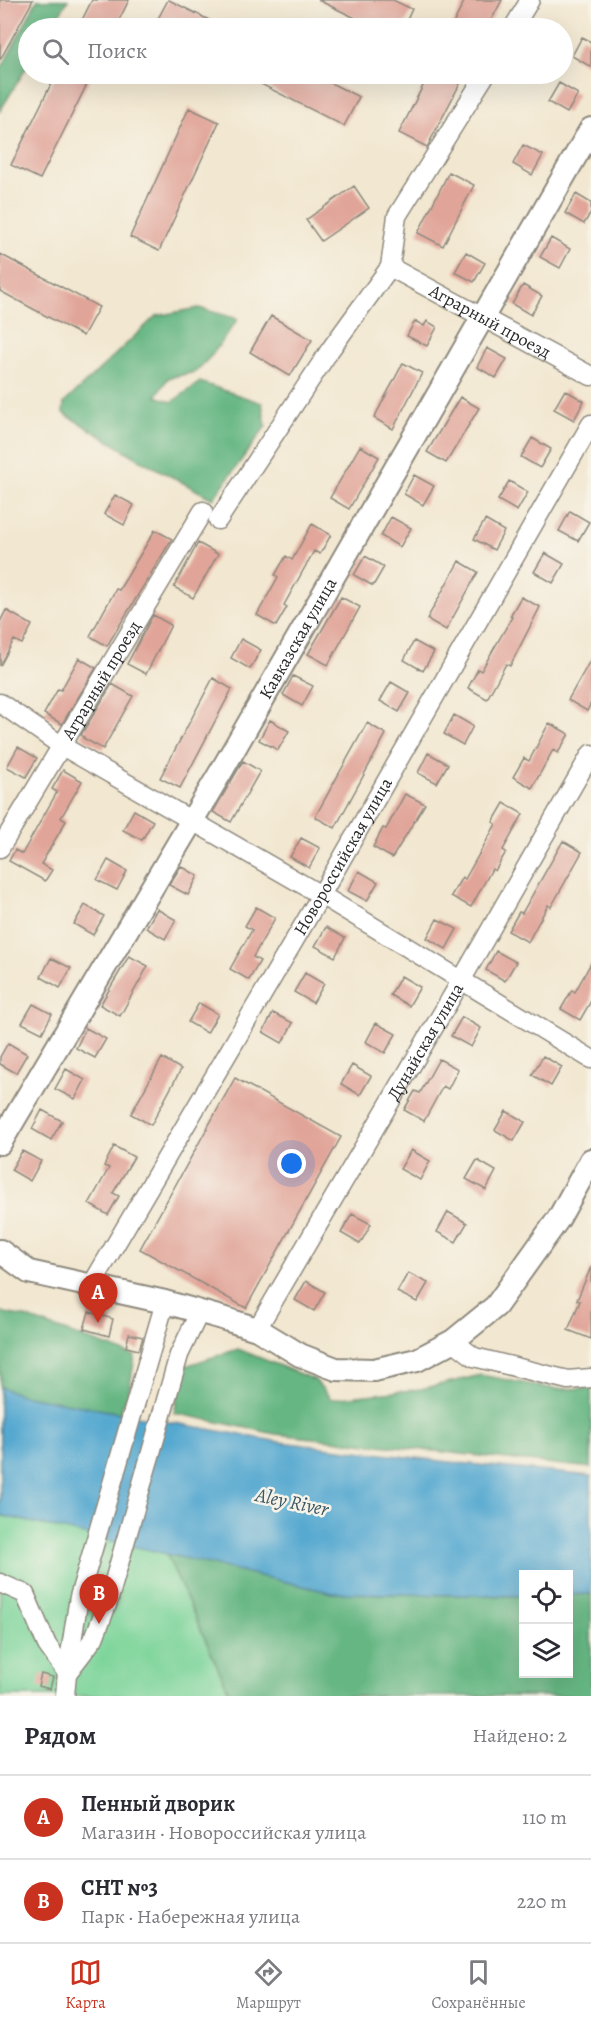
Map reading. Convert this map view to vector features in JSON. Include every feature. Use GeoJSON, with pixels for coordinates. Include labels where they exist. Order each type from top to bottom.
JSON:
{"type":"FeatureCollection","features":[{"type":"Feature","properties":{"kind":"street"},"geometry":{"type":"LineString","coordinates":[[519,18],[530,0]]}},
{"type":"Feature","properties":{"kind":"street"},"geometry":{"type":"LineString","coordinates":[[390,267],[397,216],[480,84]]}},
{"type":"Feature","properties":{"kind":"street","name":"Кавказская улица"},"geometry":{"type":"LineString","coordinates":[[0,1143],[191,821],[591,129]]}},
{"type":"Feature","properties":{"kind":"street","name":"Аграрный проезд"},"geometry":{"type":"LineString","coordinates":[[0,848],[211,515],[390,267],[591,376]]}},
{"type":"Feature","properties":{"kind":"street","name":"Новороссийская улица"},"geometry":{"type":"LineString","coordinates":[[91,1287],[321,895],[591,424]]}},
{"type":"Feature","properties":{"kind":"street"},"geometry":{"type":"LineString","coordinates":[[0,703],[63,746],[321,895],[591,1059]]}},
{"type":"Feature","properties":{"kind":"street","name":"Дунайская улица"},"geometry":{"type":"LineString","coordinates":[[257,1329],[591,754]]}},
{"type":"Feature","properties":{"kind":"street"},"geometry":{"type":"LineString","coordinates":[[0,1251],[29,1272],[165,1302],[257,1329],[300,1355],[336,1369],[374,1370],[417,1360],[453,1341],[496,1306],[559,1218],[591,1160]]}},
{"type":"Feature","properties":{"kind":"street"},"geometry":{"type":"LineString","coordinates":[[65,1696],[80,1593],[165,1302]]}},
{"type":"Feature","properties":{"kind":"street"},"geometry":{"type":"LineString","coordinates":[[67,1673],[94,1638],[108,1602],[179,1355],[200,1313]]}},
{"type":"Feature","properties":{"kind":"street"},"geometry":{"type":"LineString","coordinates":[[453,1341],[474,1357],[568,1380],[591,1378]]}},
{"type":"Feature","properties":{"kind":"street"},"geometry":{"type":"LineString","coordinates":[[0,1583],[25,1594],[47,1645],[67,1673]]}},
{"type":"Feature","properties":{"kind":"green space"},"geometry":{"type":"Polygon","coordinates":[[[37,0],[68,0],[57,18],[28,18],[37,0]]]}},
{"type":"Feature","properties":{"kind":"green space"},"geometry":{"type":"Polygon","coordinates":[[[18,36],[18,81],[0,111],[0,71],[18,36]]]}},
{"type":"Feature","properties":{"kind":"green space"},"geometry":{"type":"Polygon","coordinates":[[[199,308],[238,319],[212,355],[195,372],[168,378],[156,396],[172,402],[200,382],[262,403],[266,426],[213,499],[139,459],[63,413],[64,403],[156,316],[199,308]]]}},
{"type":"Feature","properties":{"kind":"green space"},"geometry":{"type":"Polygon","coordinates":[[[0,1312],[25,1317],[135,1356],[129,1392],[114,1426],[0,1398],[0,1312]]]}},
{"type":"Feature","properties":{"kind":"green space"},"geometry":{"type":"Polygon","coordinates":[[[238,1349],[315,1380],[331,1399],[421,1389],[481,1375],[555,1389],[591,1388],[591,1468],[275,1434],[174,1413],[185,1366],[238,1349]]]}},
{"type":"Feature","properties":{"kind":"green space"},"geometry":{"type":"Polygon","coordinates":[[[0,1515],[166,1553],[231,1696],[0,1696],[0,1515]]]}},
{"type":"Feature","properties":{"kind":"green space"},"geometry":{"type":"Polygon","coordinates":[[[166,1553],[333,1593],[519,1596],[519,1678],[573,1678],[573,1595],[591,1594],[591,1696],[231,1696],[166,1553]]]}},
{"type":"Feature","properties":{"kind":"water","name":"Aley River"},"geometry":{"type":"Polygon","coordinates":[[[0,1387],[21,1395],[280,1442],[591,1476],[591,1594],[573,1595],[573,1570],[519,1570],[519,1596],[333,1593],[0,1515],[0,1387]]]}},
{"type":"Feature","properties":{"kind":"building"},"geometry":{"type":"Polygon","coordinates":[[[0,0],[33,0],[23,18],[18,18],[18,27],[0,60],[0,0]]]}},
{"type":"Feature","properties":{"kind":"building"},"geometry":{"type":"Polygon","coordinates":[[[92,0],[129,0],[120,18],[83,18],[92,0]]]}},
{"type":"Feature","properties":{"kind":"building"},"geometry":{"type":"Polygon","coordinates":[[[169,0],[205,18],[158,18],[169,0]]]}},
{"type":"Feature","properties":{"kind":"building"},"geometry":{"type":"Polygon","coordinates":[[[318,0],[393,0],[412,9],[408,18],[355,18],[318,0]]]}},
{"type":"Feature","properties":{"kind":"building"},"geometry":{"type":"Polygon","coordinates":[[[465,0],[502,0],[492,18],[456,18],[465,0]]]}},
{"type":"Feature","properties":{"kind":"building"},"geometry":{"type":"Polygon","coordinates":[[[582,37],[591,42],[591,67],[573,57],[582,37]]]}},
{"type":"Feature","properties":{"kind":"building"},"geometry":{"type":"Polygon","coordinates":[[[51,84],[87,84],[40,179],[11,165],[51,84]]]}},
{"type":"Feature","properties":{"kind":"building"},"geometry":{"type":"Polygon","coordinates":[[[261,84],[333,84],[359,97],[344,126],[261,84]]]}},
{"type":"Feature","properties":{"kind":"building"},"geometry":{"type":"Polygon","coordinates":[[[424,84],[460,84],[427,147],[399,133],[424,84]]]}},
{"type":"Feature","properties":{"kind":"building"},"geometry":{"type":"Polygon","coordinates":[[[558,84],[578,94],[567,113],[548,102],[558,84]]]}},
{"type":"Feature","properties":{"kind":"building"},"geometry":{"type":"Polygon","coordinates":[[[189,108],[219,122],[159,251],[130,237],[189,108]]]}},
{"type":"Feature","properties":{"kind":"building"},"geometry":{"type":"Polygon","coordinates":[[[523,145],[543,155],[532,175],[513,164],[523,145]]]}},
{"type":"Feature","properties":{"kind":"building"},"geometry":{"type":"Polygon","coordinates":[[[449,172],[474,185],[443,246],[418,233],[449,172]]]}},
{"type":"Feature","properties":{"kind":"building"},"geometry":{"type":"Polygon","coordinates":[[[354,186],[369,208],[321,241],[306,220],[354,186]]]}},
{"type":"Feature","properties":{"kind":"building"},"geometry":{"type":"Polygon","coordinates":[[[576,194],[591,203],[591,212],[584,224],[565,213],[576,194]]]}},
{"type":"Feature","properties":{"kind":"building"},"geometry":{"type":"Polygon","coordinates":[[[551,238],[570,249],[560,268],[540,257],[551,238]]]}},
{"type":"Feature","properties":{"kind":"building"},"geometry":{"type":"Polygon","coordinates":[[[466,252],[485,263],[474,282],[455,272],[466,252]]]}},
{"type":"Feature","properties":{"kind":"building"},"geometry":{"type":"Polygon","coordinates":[[[0,254],[99,307],[83,336],[0,291],[0,254]]]}},
{"type":"Feature","properties":{"kind":"building"},"geometry":{"type":"Polygon","coordinates":[[[523,285],[542,296],[531,315],[512,304],[523,285]]]}},
{"type":"Feature","properties":{"kind":"building"},"geometry":{"type":"Polygon","coordinates":[[[271,316],[312,340],[290,376],[250,352],[271,316]]]}},
{"type":"Feature","properties":{"kind":"building"},"geometry":{"type":"Polygon","coordinates":[[[415,321],[424,326],[427,321],[437,327],[427,346],[407,336],[415,321]]]}},
{"type":"Feature","properties":{"kind":"building"},"geometry":{"type":"Polygon","coordinates":[[[487,348],[507,359],[496,378],[477,367],[487,348]]]}},
{"type":"Feature","properties":{"kind":"building"},"geometry":{"type":"Polygon","coordinates":[[[403,363],[422,373],[393,429],[374,418],[403,363]]]}},
{"type":"Feature","properties":{"kind":"building"},"geometry":{"type":"Polygon","coordinates":[[[565,390],[584,401],[574,420],[554,409],[565,390]]]}},
{"type":"Feature","properties":{"kind":"building"},"geometry":{"type":"Polygon","coordinates":[[[460,397],[479,408],[446,463],[427,452],[460,397]]]}},
{"type":"Feature","properties":{"kind":"building"},"geometry":{"type":"Polygon","coordinates":[[[532,438],[551,449],[540,468],[521,457],[532,438]]]}},
{"type":"Feature","properties":{"kind":"building"},"geometry":{"type":"Polygon","coordinates":[[[360,446],[379,457],[349,509],[330,498],[360,446]]]}},
{"type":"Feature","properties":{"kind":"building"},"geometry":{"type":"Polygon","coordinates":[[[414,475],[434,486],[423,505],[404,494],[414,475]]]}},
{"type":"Feature","properties":{"kind":"building"},"geometry":{"type":"Polygon","coordinates":[[[509,481],[528,492],[517,511],[498,500],[509,481]]]}},
{"type":"Feature","properties":{"kind":"building"},"geometry":{"type":"Polygon","coordinates":[[[115,495],[134,505],[124,525],[104,514],[115,495]]]}},
{"type":"Feature","properties":{"kind":"building"},"geometry":{"type":"Polygon","coordinates":[[[570,511],[589,522],[578,541],[559,531],[570,511]]]}},
{"type":"Feature","properties":{"kind":"building"},"geometry":{"type":"Polygon","coordinates":[[[391,517],[411,528],[400,547],[381,536],[391,517]]]}},
{"type":"Feature","properties":{"kind":"building"},"geometry":{"type":"Polygon","coordinates":[[[485,520],[504,531],[494,550],[474,539],[485,520]]]}},
{"type":"Feature","properties":{"kind":"building"},"geometry":{"type":"Polygon","coordinates":[[[312,524],[331,535],[320,554],[314,551],[284,605],[287,607],[276,626],[257,615],[278,577],[275,575],[286,556],[292,560],[312,524]]]}},
{"type":"Feature","properties":{"kind":"building"},"geometry":{"type":"Polygon","coordinates":[[[155,530],[172,539],[107,646],[90,636],[116,589],[119,590],[155,530]]]}},
{"type":"Feature","properties":{"kind":"building"},"geometry":{"type":"Polygon","coordinates":[[[198,543],[218,554],[193,598],[174,587],[198,543]]]}},
{"type":"Feature","properties":{"kind":"building"},"geometry":{"type":"Polygon","coordinates":[[[545,553],[564,564],[553,583],[534,572],[545,553]]]}},
{"type":"Feature","properties":{"kind":"building"},"geometry":{"type":"Polygon","coordinates":[[[365,556],[384,567],[373,586],[354,575],[365,556]]]}},
{"type":"Feature","properties":{"kind":"building"},"geometry":{"type":"Polygon","coordinates":[[[459,561],[478,572],[446,630],[427,619],[459,561]]]}},
{"type":"Feature","properties":{"kind":"building"},"geometry":{"type":"Polygon","coordinates":[[[341,597],[360,607],[328,665],[308,654],[341,597]]]}},
{"type":"Feature","properties":{"kind":"building"},"geometry":{"type":"Polygon","coordinates":[[[521,597],[540,607],[510,666],[506,664],[487,699],[468,688],[478,669],[481,671],[521,597]]]}},
{"type":"Feature","properties":{"kind":"building"},"geometry":{"type":"Polygon","coordinates":[[[6,610],[32,625],[22,644],[14,640],[0,666],[0,622],[6,610]]]}},
{"type":"Feature","properties":{"kind":"building"},"geometry":{"type":"Polygon","coordinates":[[[153,615],[171,625],[146,674],[127,664],[153,615]]]}},
{"type":"Feature","properties":{"kind":"building"},"geometry":{"type":"Polygon","coordinates":[[[241,639],[261,650],[250,669],[231,658],[241,639]]]}},
{"type":"Feature","properties":{"kind":"building"},"geometry":{"type":"Polygon","coordinates":[[[414,641],[434,652],[423,671],[404,660],[414,641]]]}},
{"type":"Feature","properties":{"kind":"building"},"geometry":{"type":"Polygon","coordinates":[[[79,658],[96,668],[62,724],[44,714],[79,658]]]}},
{"type":"Feature","properties":{"kind":"building"},"geometry":{"type":"Polygon","coordinates":[[[591,659],[591,703],[587,711],[568,700],[591,659]]]}},
{"type":"Feature","properties":{"kind":"building"},"geometry":{"type":"Polygon","coordinates":[[[293,676],[313,686],[302,706],[283,695],[293,676]]]}},
{"type":"Feature","properties":{"kind":"building"},"geometry":{"type":"Polygon","coordinates":[[[213,678],[232,689],[180,788],[160,778],[213,678]]]}},
{"type":"Feature","properties":{"kind":"building"},"geometry":{"type":"Polygon","coordinates":[[[391,682],[410,693],[399,712],[380,701],[391,682]]]}},
{"type":"Feature","properties":{"kind":"building"},"geometry":{"type":"Polygon","coordinates":[[[112,684],[133,696],[103,749],[81,735],[112,684]]]}},
{"type":"Feature","properties":{"kind":"building"},"geometry":{"type":"Polygon","coordinates":[[[454,715],[473,726],[463,745],[444,734],[454,715]]]}},
{"type":"Feature","properties":{"kind":"building"},"geometry":{"type":"Polygon","coordinates":[[[270,720],[289,731],[278,750],[259,740],[270,720]]]}},
{"type":"Feature","properties":{"kind":"building"},"geometry":{"type":"Polygon","coordinates":[[[367,723],[386,734],[335,828],[315,817],[367,723]]]}},
{"type":"Feature","properties":{"kind":"building"},"geometry":{"type":"Polygon","coordinates":[[[549,723],[569,734],[558,753],[553,750],[532,788],[513,777],[524,758],[529,761],[549,723]]]}},
{"type":"Feature","properties":{"kind":"building"},"geometry":{"type":"Polygon","coordinates":[[[18,747],[37,758],[26,777],[7,767],[18,747]]]}},
{"type":"Feature","properties":{"kind":"building"},"geometry":{"type":"Polygon","coordinates":[[[428,753],[448,764],[437,783],[418,773],[428,753]]]}},
{"type":"Feature","properties":{"kind":"building"},"geometry":{"type":"Polygon","coordinates":[[[243,761],[260,771],[231,822],[213,812],[243,761]]]}},
{"type":"Feature","properties":{"kind":"building"},"geometry":{"type":"Polygon","coordinates":[[[63,770],[82,781],[61,818],[66,821],[41,864],[52,870],[45,881],[9,861],[15,850],[22,854],[57,792],[52,789],[63,770]]]}},
{"type":"Feature","properties":{"kind":"building"},"geometry":{"type":"Polygon","coordinates":[[[405,794],[425,804],[392,858],[373,847],[383,828],[386,829],[405,794]]]}},
{"type":"Feature","properties":{"kind":"building"},"geometry":{"type":"Polygon","coordinates":[[[504,803],[523,814],[503,850],[506,852],[495,871],[492,869],[471,907],[451,896],[462,877],[465,879],[496,824],[493,822],[504,803]]]}},
{"type":"Feature","properties":{"kind":"building"},"geometry":{"type":"Polygon","coordinates":[[[134,810],[153,821],[142,840],[123,830],[134,810]]]}},
{"type":"Feature","properties":{"kind":"building"},"geometry":{"type":"Polygon","coordinates":[[[301,838],[320,848],[309,868],[290,857],[301,838]]]}},
{"type":"Feature","properties":{"kind":"building"},"geometry":{"type":"Polygon","coordinates":[[[563,841],[582,852],[551,907],[548,905],[528,942],[508,931],[519,912],[522,913],[563,841]]]}},
{"type":"Feature","properties":{"kind":"building"},"geometry":{"type":"Polygon","coordinates":[[[108,860],[127,871],[117,890],[97,880],[108,860]]]}},
{"type":"Feature","properties":{"kind":"building"},"geometry":{"type":"Polygon","coordinates":[[[181,866],[198,876],[188,895],[169,885],[181,866]]]}},
{"type":"Feature","properties":{"kind":"building"},"geometry":{"type":"Polygon","coordinates":[[[359,871],[378,882],[367,901],[348,891],[359,871]]]}},
{"type":"Feature","properties":{"kind":"building"},"geometry":{"type":"Polygon","coordinates":[[[85,905],[104,916],[93,935],[74,924],[85,905]]]}},
{"type":"Feature","properties":{"kind":"building"},"geometry":{"type":"Polygon","coordinates":[[[256,907],[275,918],[253,957],[260,961],[249,980],[230,969],[252,930],[245,926],[256,907]]]}},
{"type":"Feature","properties":{"kind":"building"},"geometry":{"type":"Polygon","coordinates":[[[157,909],[176,920],[165,939],[146,928],[157,909]]]}},
{"type":"Feature","properties":{"kind":"building"},"geometry":{"type":"Polygon","coordinates":[[[437,919],[457,929],[446,949],[427,938],[437,919]]]}},
{"type":"Feature","properties":{"kind":"building"},"geometry":{"type":"Polygon","coordinates":[[[326,927],[345,938],[335,957],[315,946],[326,927]]]}},
{"type":"Feature","properties":{"kind":"building"},"geometry":{"type":"Polygon","coordinates":[[[496,951],[516,962],[505,981],[486,970],[496,951]]]}},
{"type":"Feature","properties":{"kind":"building"},"geometry":{"type":"Polygon","coordinates":[[[129,956],[148,966],[120,1016],[100,1005],[129,956]]]}},
{"type":"Feature","properties":{"kind":"building"},"geometry":{"type":"Polygon","coordinates":[[[51,958],[71,968],[60,988],[41,977],[51,958]]]}},
{"type":"Feature","properties":{"kind":"building"},"geometry":{"type":"Polygon","coordinates":[[[591,963],[591,1001],[580,1020],[561,1009],[572,990],[575,992],[591,963]]]}},
{"type":"Feature","properties":{"kind":"building"},"geometry":{"type":"Polygon","coordinates":[[[305,973],[324,984],[313,1003],[294,992],[305,973]]]}},
{"type":"Feature","properties":{"kind":"building"},"geometry":{"type":"Polygon","coordinates":[[[401,976],[420,987],[409,1006],[390,995],[401,976]]]}},
{"type":"Feature","properties":{"kind":"building"},"geometry":{"type":"Polygon","coordinates":[[[199,1003],[218,1014],[207,1033],[188,1022],[199,1003]]]}},
{"type":"Feature","properties":{"kind":"building"},"geometry":{"type":"Polygon","coordinates":[[[33,1004],[52,1014],[42,1033],[22,1023],[33,1004]]]}},
{"type":"Feature","properties":{"kind":"building"},"geometry":{"type":"Polygon","coordinates":[[[273,1013],[293,1023],[282,1043],[263,1032],[273,1013]]]}},
{"type":"Feature","properties":{"kind":"building"},"geometry":{"type":"Polygon","coordinates":[[[462,1017],[481,1028],[471,1047],[451,1036],[462,1017]]]}},
{"type":"Feature","properties":{"kind":"building"},"geometry":{"type":"Polygon","coordinates":[[[376,1023],[396,1034],[385,1053],[366,1042],[376,1023]]]}},
{"type":"Feature","properties":{"kind":"building"},"geometry":{"type":"Polygon","coordinates":[[[86,1028],[106,1039],[95,1058],[76,1048],[86,1028]]]}},
{"type":"Feature","properties":{"kind":"building"},"geometry":{"type":"Polygon","coordinates":[[[8,1043],[27,1054],[16,1073],[0,1064],[0,1057],[8,1043]]]}},
{"type":"Feature","properties":{"kind":"building"},"geometry":{"type":"Polygon","coordinates":[[[543,1056],[562,1067],[551,1086],[532,1075],[543,1056]]]}},
{"type":"Feature","properties":{"kind":"building"},"geometry":{"type":"Polygon","coordinates":[[[162,1058],[181,1069],[151,1125],[131,1114],[162,1058]]]}},
{"type":"Feature","properties":{"kind":"building"},"geometry":{"type":"Polygon","coordinates":[[[439,1059],[458,1069],[448,1089],[443,1086],[424,1121],[404,1110],[415,1091],[420,1093],[439,1059]]]}},
{"type":"Feature","properties":{"kind":"building"},"geometry":{"type":"Polygon","coordinates":[[[352,1065],[371,1076],[360,1095],[341,1084],[352,1065]]]}},
{"type":"Feature","properties":{"kind":"building"},"geometry":{"type":"Polygon","coordinates":[[[66,1069],[85,1080],[75,1099],[55,1089],[66,1069]]]}},
{"type":"Feature","properties":{"kind":"building"},"geometry":{"type":"Polygon","coordinates":[[[235,1078],[341,1137],[246,1308],[140,1249],[235,1078]]]}},
{"type":"Feature","properties":{"kind":"building"},"geometry":{"type":"Polygon","coordinates":[[[42,1110],[62,1121],[51,1140],[32,1129],[42,1110]]]}},
{"type":"Feature","properties":{"kind":"building"},"geometry":{"type":"Polygon","coordinates":[[[506,1111],[525,1122],[514,1141],[495,1130],[506,1111]]]}},
{"type":"Feature","properties":{"kind":"building"},"geometry":{"type":"Polygon","coordinates":[[[114,1146],[134,1157],[113,1193],[119,1196],[108,1215],[89,1204],[109,1168],[104,1166],[114,1146]]]}},
{"type":"Feature","properties":{"kind":"building"},"geometry":{"type":"Polygon","coordinates":[[[411,1150],[430,1161],[420,1180],[400,1169],[411,1150]]]}},
{"type":"Feature","properties":{"kind":"building"},"geometry":{"type":"Polygon","coordinates":[[[22,1151],[41,1161],[30,1181],[11,1170],[22,1151]]]}},
{"type":"Feature","properties":{"kind":"building"},"geometry":{"type":"Polygon","coordinates":[[[477,1160],[496,1171],[486,1190],[466,1179],[477,1160]]]}},
{"type":"Feature","properties":{"kind":"building"},"geometry":{"type":"Polygon","coordinates":[[[448,1212],[467,1223],[456,1242],[437,1232],[448,1212]]]}},
{"type":"Feature","properties":{"kind":"building"},"geometry":{"type":"Polygon","coordinates":[[[352,1214],[371,1224],[360,1244],[341,1233],[352,1214]]]}},
{"type":"Feature","properties":{"kind":"building"},"geometry":{"type":"Polygon","coordinates":[[[591,1267],[591,1339],[568,1330],[580,1301],[577,1300],[591,1267]]]}},
{"type":"Feature","properties":{"kind":"building"},"geometry":{"type":"Polygon","coordinates":[[[408,1273],[428,1283],[417,1302],[397,1292],[408,1273]]]}},
{"type":"Feature","properties":{"kind":"building"},"geometry":{"type":"Polygon","coordinates":[[[306,1281],[325,1292],[314,1311],[295,1300],[306,1281]]]}},
{"type":"Feature","properties":{"kind":"building"},"geometry":{"type":"Polygon","coordinates":[[[89,1312],[113,1319],[109,1336],[84,1329],[89,1312]]]}},
{"type":"Feature","properties":{"kind":"building"},"geometry":{"type":"Polygon","coordinates":[[[129,1334],[143,1337],[139,1350],[126,1347],[129,1334]]]}},
{"type":"Feature","properties":{"kind":"building"},"geometry":{"type":"Polygon","coordinates":[[[41,1674],[53,1677],[50,1689],[38,1686],[41,1674]]]}},
{"type":"Feature","properties":{"kind":"place","name":"Пенный дворик"},"geometry":{"type":"Point","coordinates":[98,1323]}},
{"type":"Feature","properties":{"kind":"place","name":"СНТ №3"},"geometry":{"type":"Point","coordinates":[99,1624]}}]}
